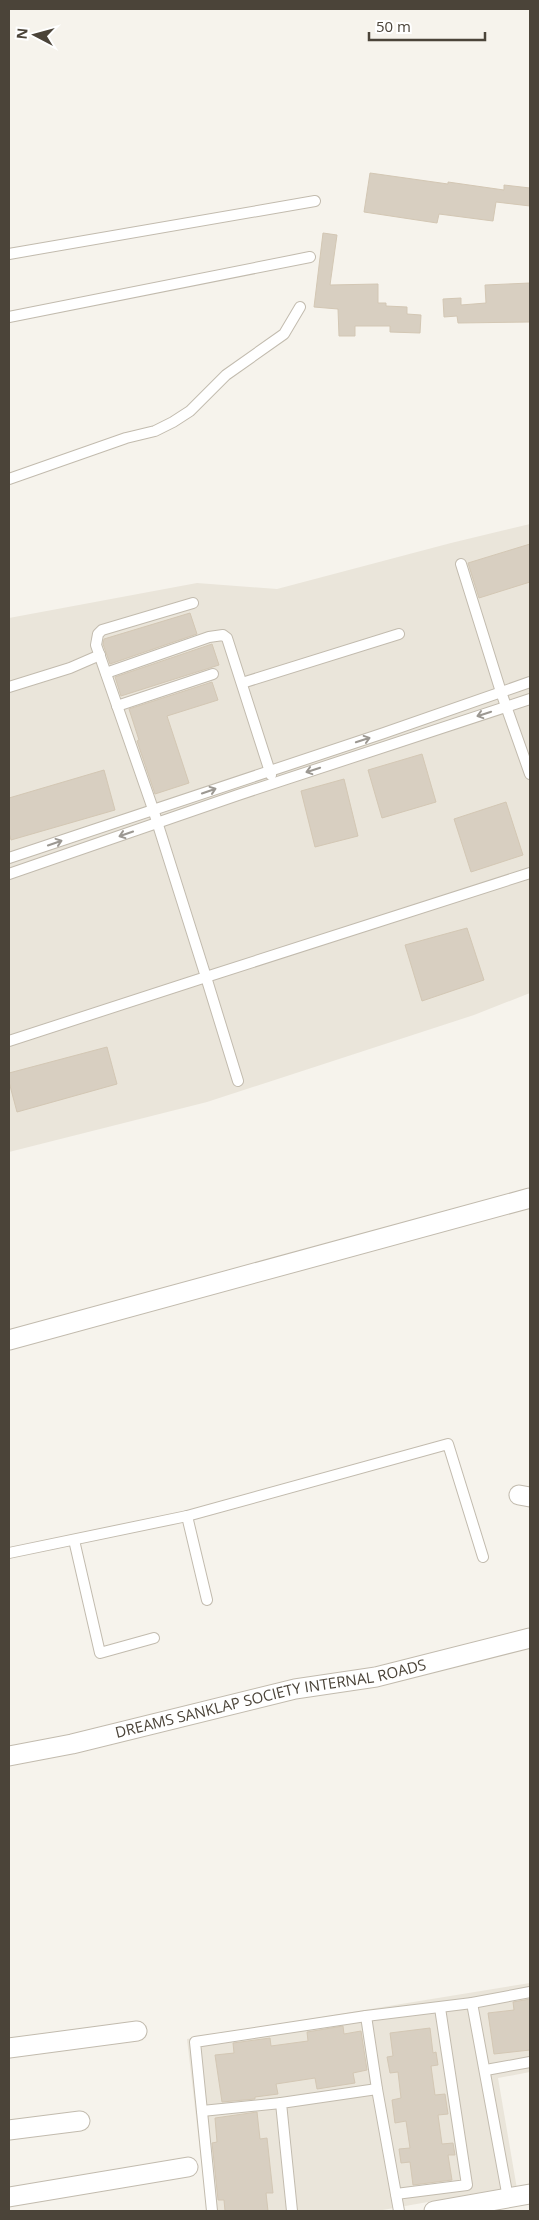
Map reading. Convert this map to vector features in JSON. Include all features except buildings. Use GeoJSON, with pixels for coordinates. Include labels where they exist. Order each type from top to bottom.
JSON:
{"type":"FeatureCollection","features":[{"type":"Feature","properties":{"kind":"street"},"geometry":{"type":"LineString","coordinates":[[9,1340],[530,1198]]}},
{"type":"Feature","properties":{"kind":"street","name":"DREAMS SANKLAP SOCIETY INTERNAL ROADS"},"geometry":{"type":"LineString","coordinates":[[9,1756],[72,1744],[295,1689],[376,1677],[530,1638]]}},
{"type":"Feature","properties":{"kind":"street"},"geometry":{"type":"LineString","coordinates":[[9,2048],[137,2031]]}},
{"type":"Feature","properties":{"kind":"street"},"geometry":{"type":"LineString","coordinates":[[9,2130],[80,2121]]}},
{"type":"Feature","properties":{"kind":"street"},"geometry":{"type":"LineString","coordinates":[[9,2197],[188,2167]]}},
{"type":"Feature","properties":{"kind":"street"},"geometry":{"type":"LineString","coordinates":[[434,2211],[530,2194]]}},
{"type":"Feature","properties":{"kind":"lane"},"geometry":{"type":"LineString","coordinates":[[9,254],[315,201]]}},
{"type":"Feature","properties":{"kind":"lane"},"geometry":{"type":"LineString","coordinates":[[9,318],[310,257]]}},
{"type":"Feature","properties":{"kind":"lane"},"geometry":{"type":"LineString","coordinates":[[9,479],[126,438],[155,431],[173,422],[190,411],[226,375],[284,334],[300,307]]}},
{"type":"Feature","properties":{"kind":"lane"},"geometry":{"type":"LineString","coordinates":[[461,564],[501,692],[530,774]]}},
{"type":"Feature","properties":{"kind":"lane"},"geometry":{"type":"LineString","coordinates":[[193,603],[102,630],[96,645],[153,809],[238,1081]]}},
{"type":"Feature","properties":{"kind":"lane"},"geometry":{"type":"LineString","coordinates":[[242,683],[399,634]]}},
{"type":"Feature","properties":{"kind":"lane"},"geometry":{"type":"LineString","coordinates":[[106,673],[209,637],[223,635],[227,638],[273,783]]}},
{"type":"Feature","properties":{"kind":"lane"},"geometry":{"type":"LineString","coordinates":[[9,687],[70,668],[100,655]]}},
{"type":"Feature","properties":{"kind":"lane"},"geometry":{"type":"LineString","coordinates":[[117,706],[213,674]]}},
{"type":"Feature","properties":{"kind":"lane"},"geometry":{"type":"LineString","coordinates":[[9,858],[384,733],[530,682]]}},
{"type":"Feature","properties":{"kind":"lane"},"geometry":{"type":"LineString","coordinates":[[9,874],[273,783],[530,698]]}},
{"type":"Feature","properties":{"kind":"lane"},"geometry":{"type":"LineString","coordinates":[[9,1041],[530,873]]}},
{"type":"Feature","properties":{"kind":"lane"},"geometry":{"type":"LineString","coordinates":[[9,1554],[187,1516],[448,1444],[483,1557]]}},
{"type":"Feature","properties":{"kind":"lane"},"geometry":{"type":"LineString","coordinates":[[187,1516],[207,1600]]}},
{"type":"Feature","properties":{"kind":"lane"},"geometry":{"type":"LineString","coordinates":[[74,1540],[100,1653],[154,1638]]}},
{"type":"Feature","properties":{"kind":"lane"},"geometry":{"type":"LineString","coordinates":[[212,2211],[195,2042],[366,2016],[440,2008],[530,1992]]}},
{"type":"Feature","properties":{"kind":"lane"},"geometry":{"type":"LineString","coordinates":[[472,2003],[486,2070],[508,2198]]}},
{"type":"Feature","properties":{"kind":"lane"},"geometry":{"type":"LineString","coordinates":[[396,2194],[467,2185],[440,2008]]}},
{"type":"Feature","properties":{"kind":"lane"},"geometry":{"type":"LineString","coordinates":[[366,2016],[399,2211]]}},
{"type":"Feature","properties":{"kind":"lane"},"geometry":{"type":"LineString","coordinates":[[486,2070],[530,2062]]}},
{"type":"Feature","properties":{"kind":"lane"},"geometry":{"type":"LineString","coordinates":[[202,2111],[281,2103],[377,2089]]}},
{"type":"Feature","properties":{"kind":"lane"},"geometry":{"type":"LineString","coordinates":[[281,2103],[292,2211]]}},
{"type":"Feature","properties":{"kind":"shaded area"},"geometry":{"type":"Polygon","coordinates":[[[530,524],[530,993],[474,1015],[207,1102],[9,1152],[9,618],[197,583],[277,589],[530,524]]]}},
{"type":"Feature","properties":{"kind":"shaded area"},"geometry":{"type":"Polygon","coordinates":[[[530,1983],[530,2072],[498,2078],[517,2189],[507,2188],[377,2211],[207,2211],[187,2039],[530,1983]]]}}]}
